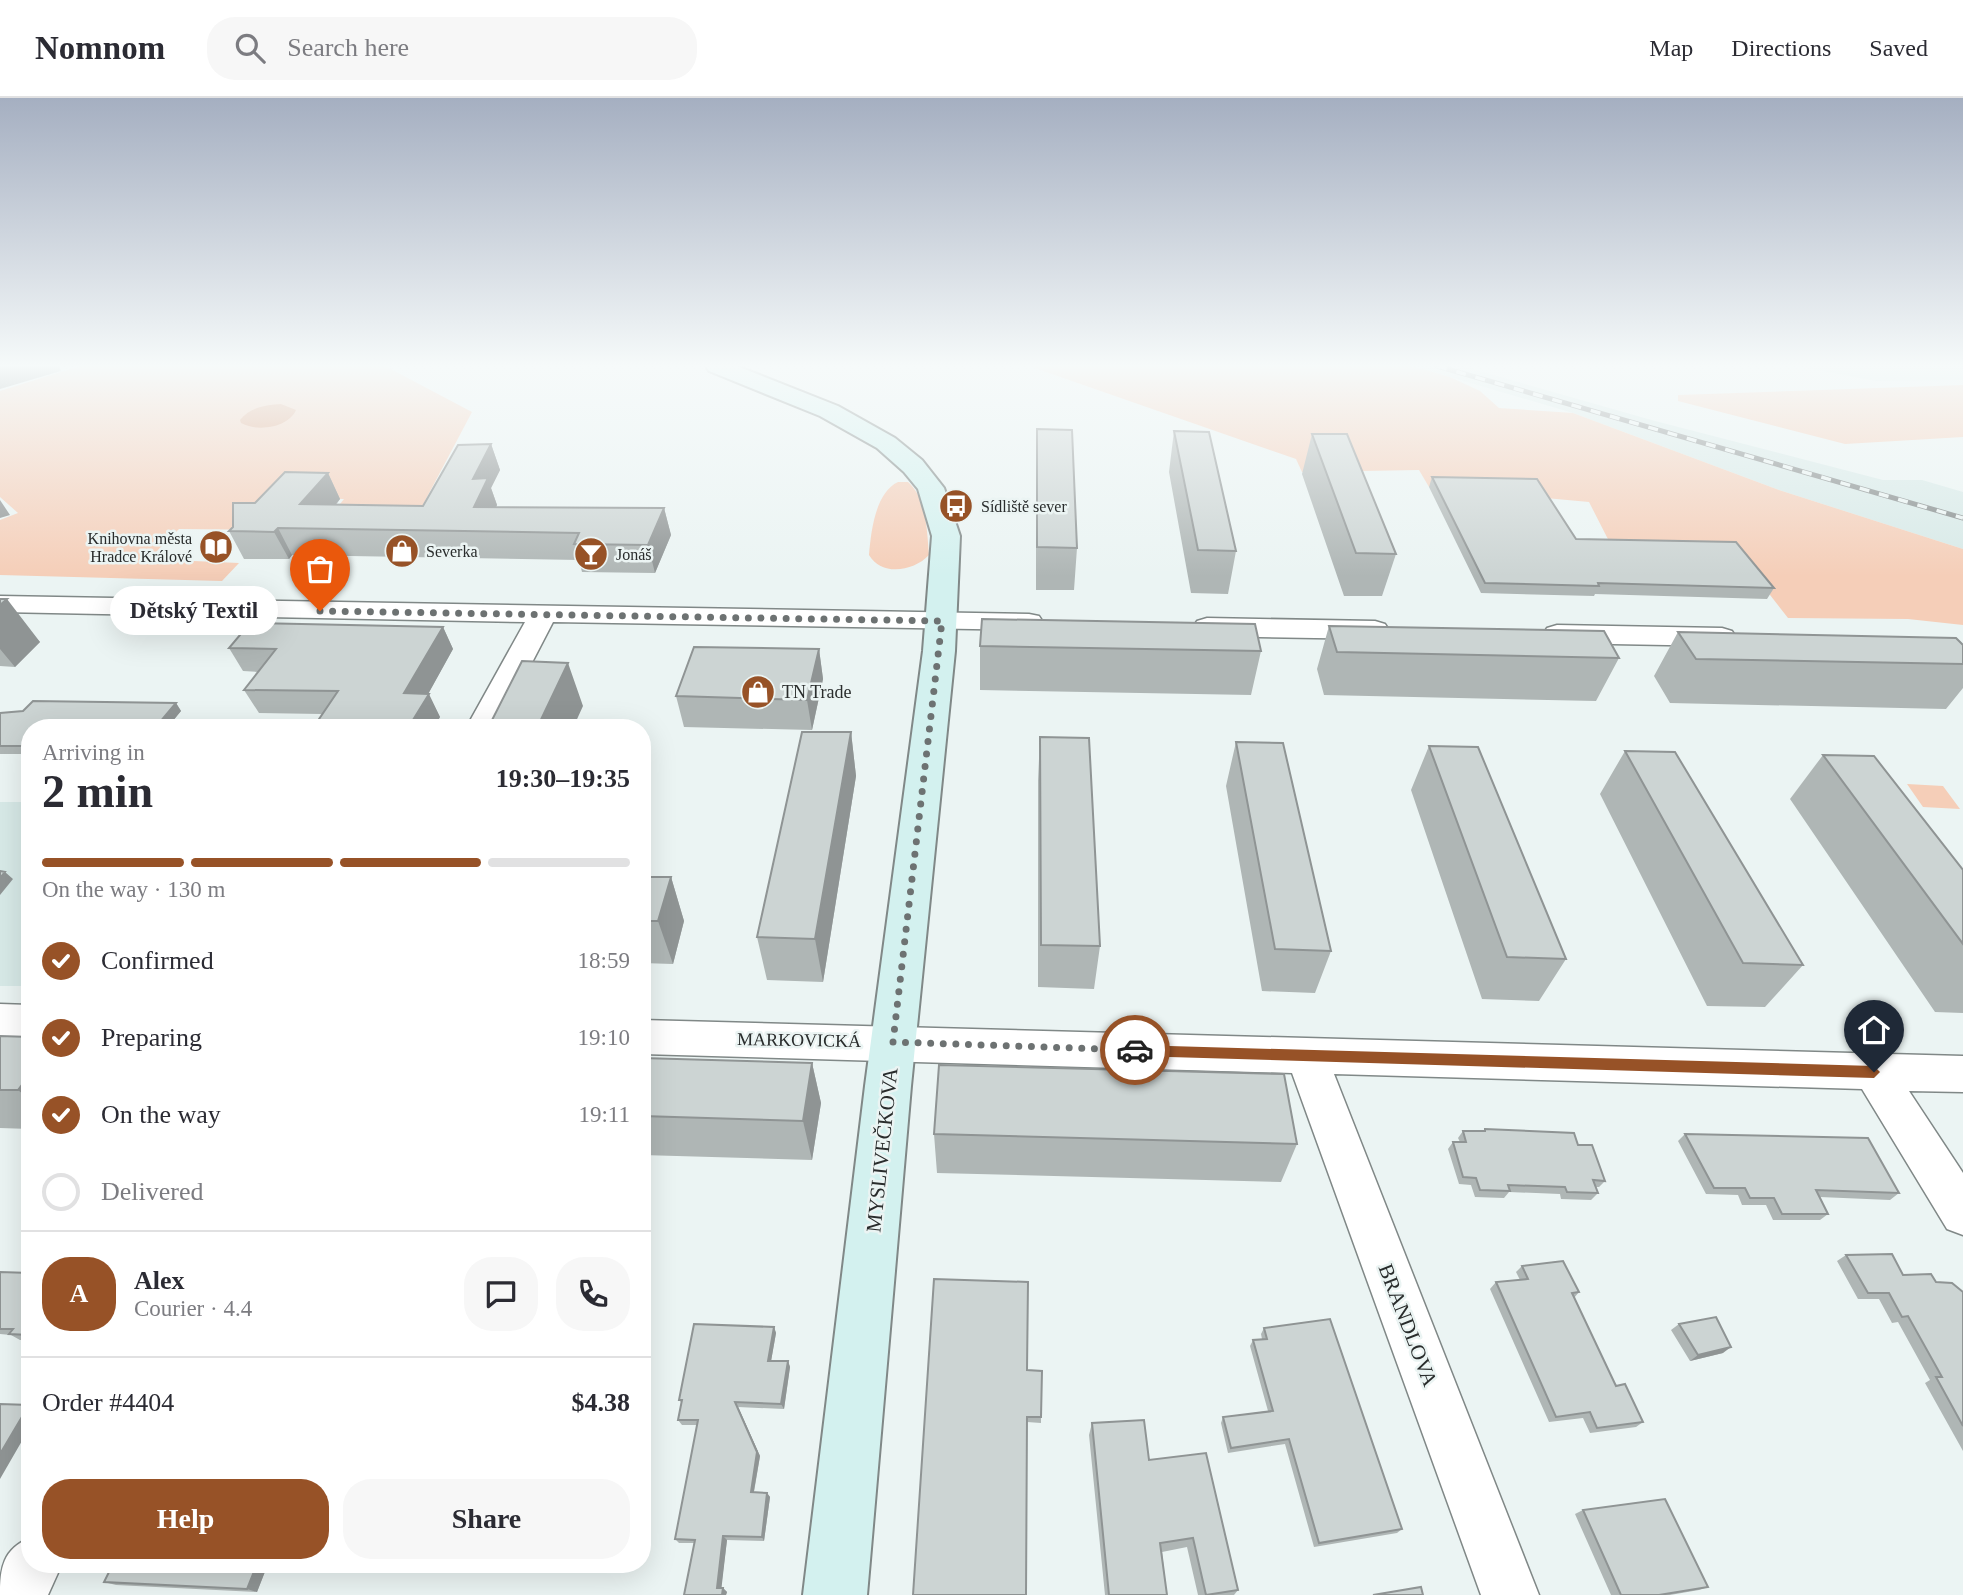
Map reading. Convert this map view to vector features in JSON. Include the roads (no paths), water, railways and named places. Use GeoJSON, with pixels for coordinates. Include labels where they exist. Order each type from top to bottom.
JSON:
{"type":"FeatureCollection","features":[{"type":"Feature","properties":{"kind":"street","name":"MYSLIVEČKOVA"},"geometry":{"type":"LineString","coordinates":[[835,1595],[893,1042],[942,621],[946,536],[937,500],[931,488],[913,466],[874,436]]}},
{"type":"Feature","properties":{"kind":"street"},"geometry":{"type":"LineString","coordinates":[[0,604],[1058,623]]}},
{"type":"Feature","properties":{"kind":"street"},"geometry":{"type":"LineString","coordinates":[[487,719],[543,615]]}},
{"type":"Feature","properties":{"kind":"street"},"geometry":{"type":"LineString","coordinates":[[1179,626],[1395,631]]}},
{"type":"Feature","properties":{"kind":"street"},"geometry":{"type":"LineString","coordinates":[[1530,633],[1744,638]]}},
{"type":"Feature","properties":{"kind":"street"},"geometry":{"type":"LineString","coordinates":[[0,1021],[21,1022]]}},
{"type":"Feature","properties":{"kind":"street","name":"MARKOVICKÁ"},"geometry":{"type":"LineString","coordinates":[[651,1037],[1963,1074]]}},
{"type":"Feature","properties":{"kind":"street","name":"BRANDLOVA"},"geometry":{"type":"LineString","coordinates":[[1306,1056],[1510,1595]]}},
{"type":"Feature","properties":{"kind":"street"},"geometry":{"type":"LineString","coordinates":[[1874,1072],[1963,1213]]}},
{"type":"Feature","properties":{"kind":"street"},"geometry":{"type":"LineString","coordinates":[[18,1595],[29,1573]]}},
{"type":"Feature","properties":{"kind":"railway"},"geometry":{"type":"LineString","coordinates":[[1679,436],[1963,518]]}},
{"type":"Feature","properties":{"kind":"place","name":"Sídliště sever"},"geometry":{"type":"Point","coordinates":[956,506]}},
{"type":"Feature","properties":{"kind":"place","name":"Knihovna města Hradce Králové"},"geometry":{"type":"Point","coordinates":[216,547]}},
{"type":"Feature","properties":{"kind":"place","name":"Severka"},"geometry":{"type":"Point","coordinates":[402,551]}},
{"type":"Feature","properties":{"kind":"place","name":"Jonáš"},"geometry":{"type":"Point","coordinates":[591,554]}},
{"type":"Feature","properties":{"kind":"place","name":"Dětský Textil"},"geometry":{"type":"Point","coordinates":[320,611]}},
{"type":"Feature","properties":{"kind":"place","name":"TN Trade"},"geometry":{"type":"Point","coordinates":[758,692]}}]}
